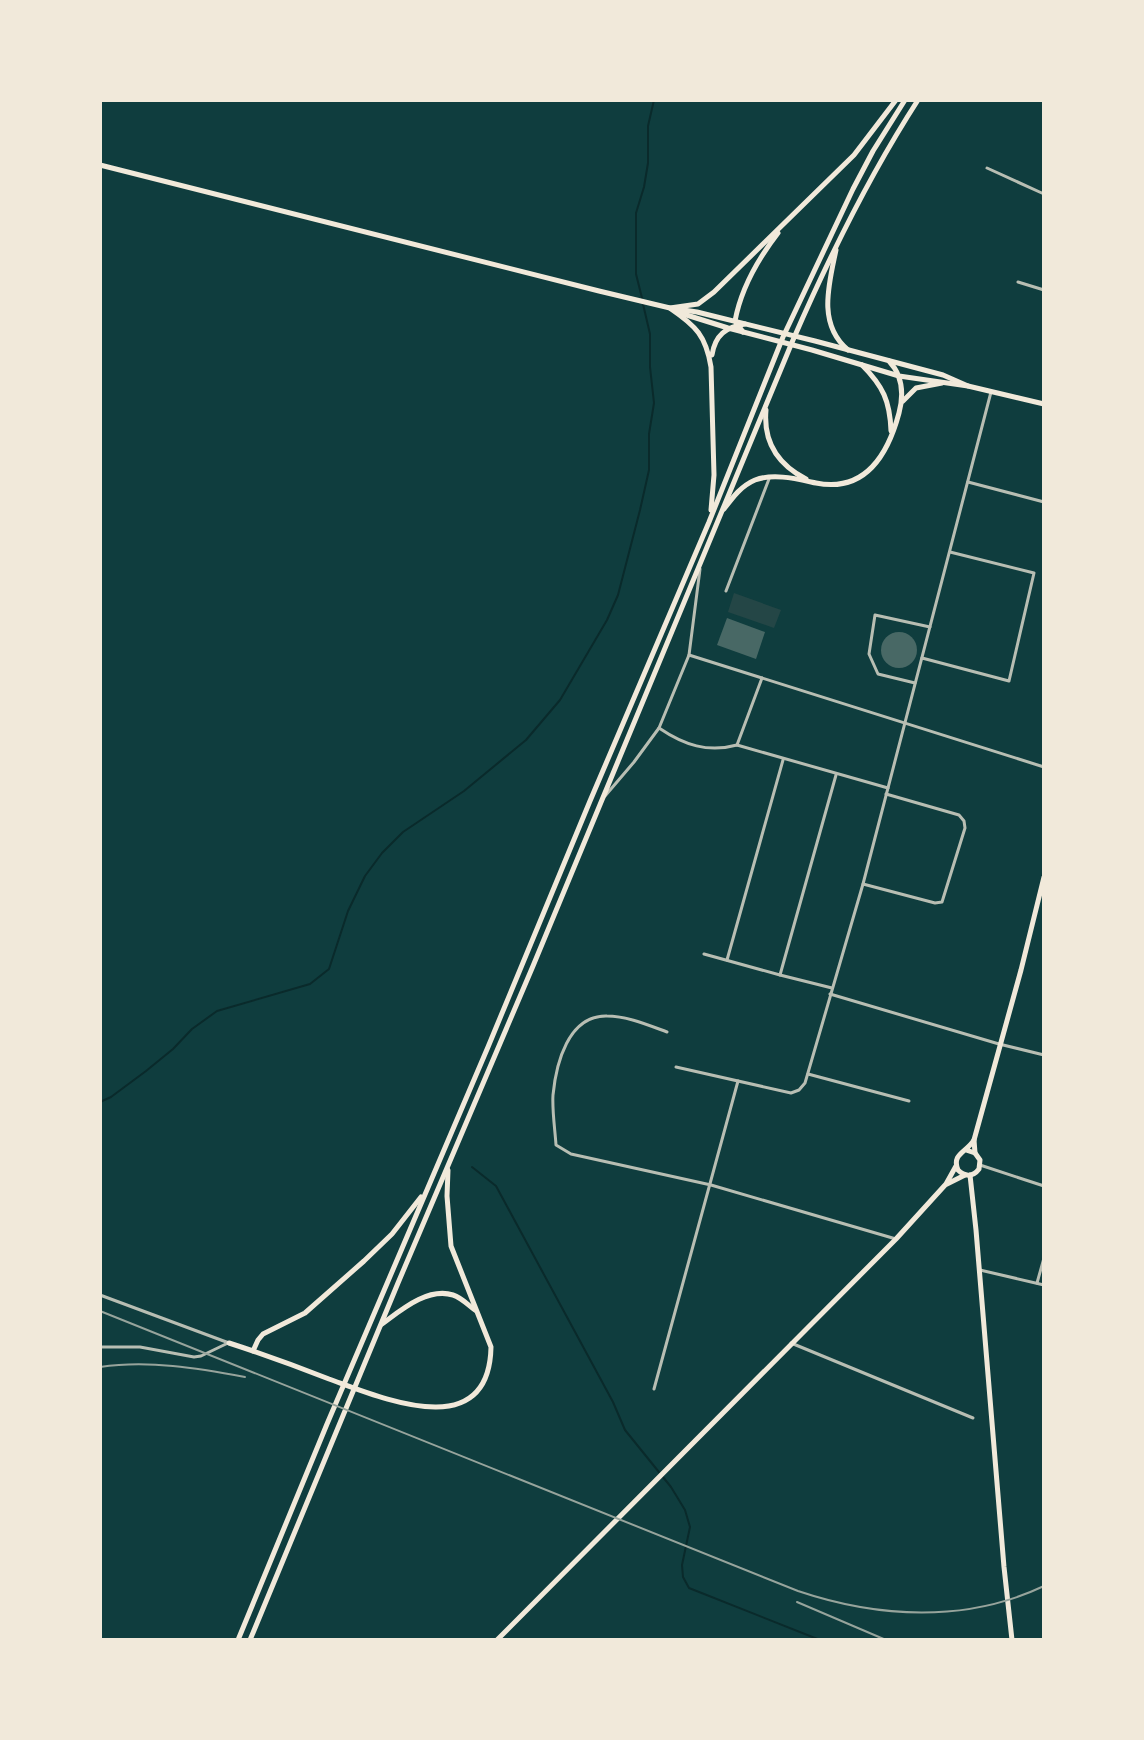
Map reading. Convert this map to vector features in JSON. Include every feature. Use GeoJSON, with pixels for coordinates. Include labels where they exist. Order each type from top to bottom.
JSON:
{"type":"FeatureCollection","features":[{"type":"Feature","properties":{"kind":"main road"},"geometry":{"type":"LineString","coordinates":[[667,308],[698,304],[710,296],[854,155],[896,100]]}},
{"type":"Feature","properties":{"kind":"main road"},"geometry":{"type":"LineString","coordinates":[[238,1640],[709,522],[778,349],[859,177],[905,100]]}},
{"type":"Feature","properties":{"kind":"main road"},"geometry":{"type":"LineString","coordinates":[[253,1638],[381,1324],[816,286],[883,156],[918,100]]}},
{"type":"Feature","properties":{"kind":"main road"},"geometry":{"type":"LineString","coordinates":[[100,165],[667,308],[697,312],[815,341],[943,375],[968,386]]}},
{"type":"Feature","properties":{"kind":"main road"},"geometry":{"type":"LineString","coordinates":[[711,367],[714,345],[736,323],[741,301],[759,260],[792,217]]}},
{"type":"Feature","properties":{"kind":"main road"},"geometry":{"type":"LineString","coordinates":[[837,243],[829,281],[828,316],[833,332],[848,350]]}},
{"type":"Feature","properties":{"kind":"main road"},"geometry":{"type":"LineString","coordinates":[[667,308],[688,317],[899,376],[968,386],[1044,404]]}},
{"type":"Feature","properties":{"kind":"main road"},"geometry":{"type":"LineString","coordinates":[[667,308],[691,323],[700,333],[709,353],[714,475],[709,522]]}},
{"type":"Feature","properties":{"kind":"main road"},"geometry":{"type":"LineString","coordinates":[[736,323],[743,332]]}},
{"type":"Feature","properties":{"kind":"main road"},"geometry":{"type":"LineString","coordinates":[[889,361],[899,376],[901,406]]}},
{"type":"Feature","properties":{"kind":"main road"},"geometry":{"type":"LineString","coordinates":[[862,365],[877,381],[887,400],[891,436]]}},
{"type":"Feature","properties":{"kind":"main road"},"geometry":{"type":"LineString","coordinates":[[719,516],[742,488],[760,479],[770,477],[836,484],[861,476],[880,459],[907,395],[916,388],[942,383]]}},
{"type":"Feature","properties":{"kind":"main road"},"geometry":{"type":"LineString","coordinates":[[767,402],[767,435],[776,453],[783,464],[811,482]]}},
{"type":"Feature","properties":{"kind":"main road"},"geometry":{"type":"LineString","coordinates":[[946,1184],[976,1172],[980,1165],[974,1140],[1044,877]]}},
{"type":"Feature","properties":{"kind":"main road"},"geometry":{"type":"LineString","coordinates":[[497,1640],[896,1239],[946,1184],[956,1166],[956,1158],[974,1140]]}},
{"type":"Feature","properties":{"kind":"main road"},"geometry":{"type":"LineString","coordinates":[[966,1150],[975,1153]]}},
{"type":"Feature","properties":{"kind":"main road"},"geometry":{"type":"LineString","coordinates":[[956,1166],[967,1175]]}},
{"type":"Feature","properties":{"kind":"main road"},"geometry":{"type":"LineString","coordinates":[[229,1343],[396,1403],[443,1407],[462,1402],[477,1392],[487,1375],[491,1347],[451,1246],[448,1167]]}},
{"type":"Feature","properties":{"kind":"main road"},"geometry":{"type":"LineString","coordinates":[[967,1175],[980,1270],[1012,1640]]}},
{"type":"Feature","properties":{"kind":"main road"},"geometry":{"type":"LineString","coordinates":[[253,1351],[263,1334],[305,1313],[364,1261],[392,1234],[426,1190]]}},
{"type":"Feature","properties":{"kind":"main road"},"geometry":{"type":"LineString","coordinates":[[381,1324],[423,1298],[437,1295],[449,1294],[461,1299],[477,1312]]}},
{"type":"Feature","properties":{"kind":"street"},"geometry":{"type":"LineString","coordinates":[[987,168],[1044,194]]}},
{"type":"Feature","properties":{"kind":"street"},"geometry":{"type":"LineString","coordinates":[[1018,282],[1044,290]]}},
{"type":"Feature","properties":{"kind":"street"},"geometry":{"type":"LineString","coordinates":[[676,1067],[791,1093],[802,1087],[863,884],[991,392]]}},
{"type":"Feature","properties":{"kind":"street"},"geometry":{"type":"LineString","coordinates":[[726,591],[770,477]]}},
{"type":"Feature","properties":{"kind":"street"},"geometry":{"type":"LineString","coordinates":[[968,482],[1044,502]]}},
{"type":"Feature","properties":{"kind":"street"},"geometry":{"type":"LineString","coordinates":[[922,658],[1009,681],[1034,573],[950,552]]}},
{"type":"Feature","properties":{"kind":"street"},"geometry":{"type":"LineString","coordinates":[[600,802],[659,728],[689,655],[701,559]]}},
{"type":"Feature","properties":{"kind":"street"},"geometry":{"type":"LineString","coordinates":[[916,683],[878,674],[869,654],[875,615],[930,627]]}},
{"type":"Feature","properties":{"kind":"street"},"geometry":{"type":"LineString","coordinates":[[689,655],[1044,767]]}},
{"type":"Feature","properties":{"kind":"street"},"geometry":{"type":"LineString","coordinates":[[737,745],[762,678]]}},
{"type":"Feature","properties":{"kind":"street"},"geometry":{"type":"LineString","coordinates":[[659,728],[696,747],[724,749],[737,745],[888,788]]}},
{"type":"Feature","properties":{"kind":"street"},"geometry":{"type":"LineString","coordinates":[[727,960],[783,759]]}},
{"type":"Feature","properties":{"kind":"street"},"geometry":{"type":"LineString","coordinates":[[780,975],[836,774]]}},
{"type":"Feature","properties":{"kind":"street"},"geometry":{"type":"LineString","coordinates":[[863,884],[935,903],[942,902],[965,828],[959,815],[886,794]]}},
{"type":"Feature","properties":{"kind":"street"},"geometry":{"type":"LineString","coordinates":[[704,954],[832,988]]}},
{"type":"Feature","properties":{"kind":"street"},"geometry":{"type":"LineString","coordinates":[[830,994],[1044,1055]]}},
{"type":"Feature","properties":{"kind":"street"},"geometry":{"type":"LineString","coordinates":[[667,1032],[609,1015],[595,1017],[576,1028],[563,1049],[553,1096],[556,1145],[571,1154],[711,1185],[896,1239]]}},
{"type":"Feature","properties":{"kind":"street"},"geometry":{"type":"LineString","coordinates":[[808,1073],[909,1101]]}},
{"type":"Feature","properties":{"kind":"street"},"geometry":{"type":"LineString","coordinates":[[654,1389],[738,1081]]}},
{"type":"Feature","properties":{"kind":"street"},"geometry":{"type":"LineString","coordinates":[[980,1165],[1044,1186]]}},
{"type":"Feature","properties":{"kind":"street"},"geometry":{"type":"LineString","coordinates":[[1037,1283],[1044,1258]]}},
{"type":"Feature","properties":{"kind":"street"},"geometry":{"type":"LineString","coordinates":[[980,1270],[1044,1285]]}},
{"type":"Feature","properties":{"kind":"street"},"geometry":{"type":"LineString","coordinates":[[100,1295],[229,1343]]}},
{"type":"Feature","properties":{"kind":"street"},"geometry":{"type":"LineString","coordinates":[[100,1347],[140,1347],[194,1357],[229,1343]]}},
{"type":"Feature","properties":{"kind":"street"},"geometry":{"type":"LineString","coordinates":[[791,1343],[973,1418]]}},
{"type":"Feature","properties":{"kind":"street"},"geometry":{"type":"LineString","coordinates":[[503,1634],[511,1640]]}},
{"type":"Feature","properties":{"kind":"shaded area"},"geometry":{"type":"Polygon","coordinates":[[[734,593],[781,610],[774,628],[728,612],[734,593]]]}},
{"type":"Feature","properties":{"kind":"building"},"geometry":{"type":"Polygon","coordinates":[[[727,618],[765,632],[756,659],[717,645],[727,618]]]}},
{"type":"Feature","properties":{"kind":"building"},"geometry":{"type":"Polygon","coordinates":[[[899,632],[912,637],[917,650],[912,663],[899,668],[886,663],[881,650],[886,637],[899,632]]]}},
{"type":"Feature","properties":{"kind":"waterway"},"geometry":{"type":"LineString","coordinates":[[642,298],[636,274],[636,213],[648,163],[648,126],[654,100]]}},
{"type":"Feature","properties":{"kind":"waterway"},"geometry":{"type":"LineString","coordinates":[[100,1102],[146,1071],[217,1011],[310,984],[329,969],[348,911],[365,876],[382,853],[403,832],[464,791],[526,740],[560,700],[607,620],[618,595],[649,470],[649,434],[654,403],[650,334],[643,304]]}},
{"type":"Feature","properties":{"kind":"waterway"},"geometry":{"type":"LineString","coordinates":[[472,1167],[496,1186],[613,1402],[625,1430],[671,1487],[685,1510],[690,1527],[682,1565],[683,1577],[689,1588],[820,1640]]}},
{"type":"Feature","properties":{"kind":"railway"},"geometry":{"type":"LineString","coordinates":[[100,1311],[798,1591],[828,1600],[890,1611],[953,1611],[1014,1598],[1044,1586]]}},
{"type":"Feature","properties":{"kind":"railway"},"geometry":{"type":"LineString","coordinates":[[100,1367],[155,1365],[245,1377]]}},
{"type":"Feature","properties":{"kind":"railway"},"geometry":{"type":"LineString","coordinates":[[797,1602],[886,1640]]}}]}
